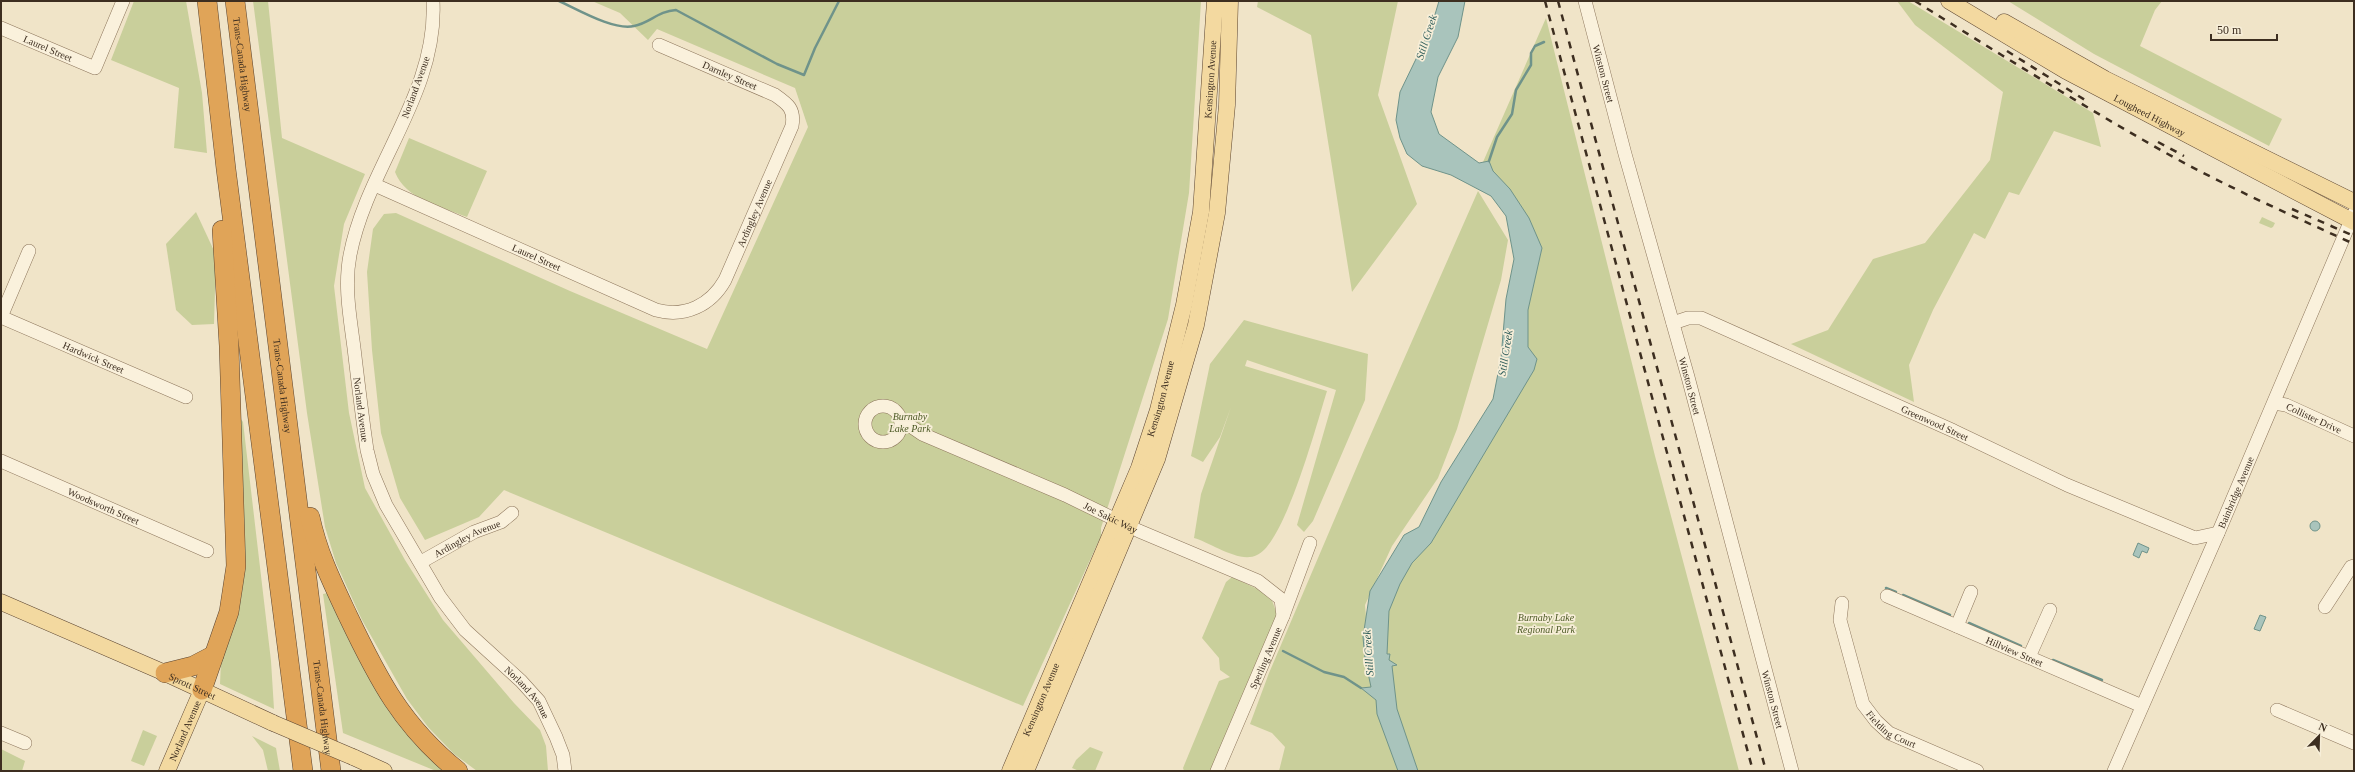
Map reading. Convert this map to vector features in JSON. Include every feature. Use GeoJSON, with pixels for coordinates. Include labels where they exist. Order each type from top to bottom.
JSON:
{"type":"FeatureCollection","features":[{"type":"Feature","properties":{"kind":"highway"},"geometry":{"type":"LineString","coordinates":[[207,1],[226,169],[303,771]]}},
{"type":"Feature","properties":{"kind":"highway","name":"Trans-Canada Highway"},"geometry":{"type":"LineString","coordinates":[[235,1],[294,462],[331,771]]}},
{"type":"Feature","properties":{"kind":"highway"},"geometry":{"type":"LineString","coordinates":[[202,690],[230,612],[236,566],[229,346],[221,219],[226,169]]}},
{"type":"Feature","properties":{"kind":"highway"},"geometry":{"type":"LineString","coordinates":[[294,462],[325,571],[376,674],[406,720],[458,771]]}},
{"type":"Feature","properties":{"kind":"highway"},"geometry":{"type":"LineString","coordinates":[[165,673],[193,666],[214,655]]}},
{"type":"Feature","properties":{"kind":"main road","name":"Kensington Avenue"},"geometry":{"type":"LineString","coordinates":[[1026,771],[1124,524],[1139,468],[1158,410],[1184,305],[1201,212],[1215,1]]}},
{"type":"Feature","properties":{"kind":"main road","name":"Kensington Avenue"},"geometry":{"type":"LineString","coordinates":[[1010,771],[1170,422],[1196,325],[1217,213],[1228,105],[1230,1]]}},
{"type":"Feature","properties":{"kind":"main road","name":"Lougheed Highway"},"geometry":{"type":"LineString","coordinates":[[1949,1],[2066,71],[2353,218]]}},
{"type":"Feature","properties":{"kind":"main road","name":"Lougheed Highway"},"geometry":{"type":"LineString","coordinates":[[1970,1],[2105,79],[2354,202]]}},
{"type":"Feature","properties":{"kind":"main road","name":"Sprott Street"},"geometry":{"type":"LineString","coordinates":[[1,602],[165,673],[273,723],[384,771]]}},
{"type":"Feature","properties":{"kind":"main road","name":"Norland Avenue"},"geometry":{"type":"LineString","coordinates":[[167,771],[202,690]]}},
{"type":"Feature","properties":{"kind":"street","name":"Laurel Street"},"geometry":{"type":"LineString","coordinates":[[1,28],[94,68],[123,1]]}},
{"type":"Feature","properties":{"kind":"street","name":"Norland Avenue"},"geometry":{"type":"LineString","coordinates":[[433,1],[429,47],[420,79],[356,230],[350,255],[348,299],[369,461],[386,505],[421,562],[440,597],[465,630],[521,681],[539,701],[558,742],[563,756],[565,771]]}},
{"type":"Feature","properties":{"kind":"street","name":"Winston Street"},"geometry":{"type":"LineString","coordinates":[[1585,1],[1792,771]]}},
{"type":"Feature","properties":{"kind":"street","name":"Darnley Street"},"geometry":{"type":"LineString","coordinates":[[660,45],[775,95],[787,103],[793,113]]}},
{"type":"Feature","properties":{"kind":"street","name":"Ardingley Avenue"},"geometry":{"type":"LineString","coordinates":[[701,305],[712,298],[725,280],[792,126],[793,113]]}},
{"type":"Feature","properties":{"kind":"street","name":"Laurel Street"},"geometry":{"type":"LineString","coordinates":[[375,185],[656,310],[665,313],[685,312],[701,305]]}},
{"type":"Feature","properties":{"kind":"street","name":"Bainbridge Avenue"},"geometry":{"type":"LineString","coordinates":[[2114,771],[2208,558],[2353,218]]}},
{"type":"Feature","properties":{"kind":"street"},"geometry":{"type":"LineString","coordinates":[[1,317],[29,251]]}},
{"type":"Feature","properties":{"kind":"street","name":"Hardwick Street"},"geometry":{"type":"LineString","coordinates":[[1,317],[186,397]]}},
{"type":"Feature","properties":{"kind":"street","name":"Greenwood Street"},"geometry":{"type":"LineString","coordinates":[[1672,323],[1688,318],[1701,318],[1954,431],[2067,485],[2195,538]]}},
{"type":"Feature","properties":{"kind":"street","name":"Collister Drive"},"geometry":{"type":"LineString","coordinates":[[2274,403],[2286,405],[2354,436]]}},
{"type":"Feature","properties":{"kind":"street","name":"Joe Sakic Way"},"geometry":{"type":"LineString","coordinates":[[922,434],[893,438],[883,442],[873,438],[866,429],[866,417],[874,408],[885,406],[896,411],[900,419],[922,434],[1065,495],[1124,524],[1258,581],[1281,598],[1283,616]]}},
{"type":"Feature","properties":{"kind":"street"},"geometry":{"type":"LineString","coordinates":[[893,438],[900,430],[900,419]]}},
{"type":"Feature","properties":{"kind":"street","name":"Woodsworth Street"},"geometry":{"type":"LineString","coordinates":[[1,462],[207,551]]}},
{"type":"Feature","properties":{"kind":"street","name":"Ardingley Avenue"},"geometry":{"type":"LineString","coordinates":[[421,562],[474,532],[501,522],[512,513]]}},
{"type":"Feature","properties":{"kind":"street"},"geometry":{"type":"LineString","coordinates":[[2208,558],[2195,538],[2218,533]]}},
{"type":"Feature","properties":{"kind":"street","name":"Sperling Avenue"},"geometry":{"type":"LineString","coordinates":[[1217,771],[1283,616],[1310,543]]}},
{"type":"Feature","properties":{"kind":"street"},"geometry":{"type":"LineString","coordinates":[[2325,607],[2351,567],[2354,566]]}},
{"type":"Feature","properties":{"kind":"street"},"geometry":{"type":"LineString","coordinates":[[1957,626],[1971,592]]}},
{"type":"Feature","properties":{"kind":"street","name":"Hillview Street"},"geometry":{"type":"LineString","coordinates":[[1887,596],[2142,706]]}},
{"type":"Feature","properties":{"kind":"street","name":"Fielding Court"},"geometry":{"type":"LineString","coordinates":[[1842,603],[1840,620],[1863,704],[1876,721],[1889,733],[1976,771]]}},
{"type":"Feature","properties":{"kind":"street"},"geometry":{"type":"LineString","coordinates":[[2029,657],[2050,610]]}},
{"type":"Feature","properties":{"kind":"street"},"geometry":{"type":"LineString","coordinates":[[2277,710],[2354,743]]}},
{"type":"Feature","properties":{"kind":"street"},"geometry":{"type":"LineString","coordinates":[[1,733],[25,743]]}},
{"type":"Feature","properties":{"kind":"green space"},"geometry":{"type":"Polygon","coordinates":[[[134,1],[186,1],[202,93],[207,153],[174,148],[179,88],[111,60],[134,1]]]}},
{"type":"Feature","properties":{"kind":"green space"},"geometry":{"type":"Polygon","coordinates":[[[253,1],[268,1],[282,138],[365,174],[344,224],[334,286],[349,413],[365,488],[405,560],[443,620],[514,703],[540,730],[546,746],[548,771],[477,771],[454,754],[428,727],[407,699],[362,620],[336,563],[325,527],[307,413],[253,1]]]}},
{"type":"Feature","properties":{"kind":"green space","name":"Burnaby Lake Park"},"geometry":{"type":"Polygon","coordinates":[[[592,1],[1201,1],[1189,193],[1168,319],[1101,528],[1101,536],[1023,706],[504,490],[479,517],[425,540],[400,498],[381,433],[372,350],[367,272],[373,229],[384,214],[396,213],[570,291],[707,349],[808,127],[795,88],[657,29],[648,40],[620,13],[592,1]]]}},
{"type":"Feature","properties":{"kind":"green space"},"geometry":{"type":"Polygon","coordinates":[[[1258,1],[1398,1],[1378,95],[1417,204],[1352,292],[1311,35],[1257,7],[1258,1]]]}},
{"type":"Feature","properties":{"kind":"green space"},"geometry":{"type":"Polygon","coordinates":[[[1897,1],[1908,1],[2093,113],[2101,147],[2054,131],[2019,195],[2009,192],[1985,239],[1974,233],[1933,310],[1909,365],[1914,402],[1791,344],[1828,330],[1873,259],[1925,243],[1990,160],[2003,92],[1915,25],[1897,1]]]}},
{"type":"Feature","properties":{"kind":"green space"},"geometry":{"type":"Polygon","coordinates":[[[2008,1],[2162,1],[2155,10],[2140,46],[2282,119],[2269,146],[2094,54],[2008,1]]]}},
{"type":"Feature","properties":{"kind":"green space","name":"Burnaby Lake Regional Park"},"geometry":{"type":"Polygon","coordinates":[[[1546,18],[1655,456],[1739,771],[1415,771],[1400,733],[1379,629],[1401,571],[1522,377],[1532,236],[1483,162],[1546,18]]]}},
{"type":"Feature","properties":{"kind":"green space"},"geometry":{"type":"Polygon","coordinates":[[[409,138],[487,171],[467,217],[425,201],[407,189],[400,181],[395,172],[409,138]]]}},
{"type":"Feature","properties":{"kind":"green space"},"geometry":{"type":"Polygon","coordinates":[[[1478,191],[1508,240],[1501,280],[1457,429],[1438,478],[1392,546],[1365,605],[1371,675],[1400,771],[1279,771],[1285,747],[1272,733],[1250,724],[1269,673],[1364,450],[1478,191]]]}},
{"type":"Feature","properties":{"kind":"green space"},"geometry":{"type":"Polygon","coordinates":[[[196,212],[216,255],[214,324],[192,325],[176,310],[166,244],[196,212]]]}},
{"type":"Feature","properties":{"kind":"green space"},"geometry":{"type":"Polygon","coordinates":[[[2262,217],[2275,223],[2273,227],[2271,228],[2259,223],[2262,217]]]}},
{"type":"Feature","properties":{"kind":"green space"},"geometry":{"type":"Polygon","coordinates":[[[1244,320],[1368,354],[1365,400],[1313,521],[1304,532],[1297,525],[1336,390],[1247,360],[1245,366],[1327,391],[1308,454],[1289,506],[1268,546],[1257,555],[1250,557],[1233,555],[1194,538],[1201,494],[1231,407],[1220,437],[1203,462],[1191,456],[1210,364],[1244,320]]]}},
{"type":"Feature","properties":{"kind":"green space"},"geometry":{"type":"Polygon","coordinates":[[[234,409],[243,422],[271,661],[274,709],[220,684],[221,661],[242,593],[234,409]]]}},
{"type":"Feature","properties":{"kind":"green space"},"geometry":{"type":"Polygon","coordinates":[[[1232,577],[1270,595],[1277,614],[1211,771],[1184,771],[1183,768],[1219,681],[1230,677],[1220,670],[1219,658],[1202,638],[1226,582],[1232,577]]]}},
{"type":"Feature","properties":{"kind":"green space"},"geometry":{"type":"Polygon","coordinates":[[[328,593],[447,771],[436,771],[343,733],[323,594],[328,593]]]}},
{"type":"Feature","properties":{"kind":"green space"},"geometry":{"type":"Polygon","coordinates":[[[143,730],[157,736],[144,766],[131,761],[143,730]]]}},
{"type":"Feature","properties":{"kind":"green space"},"geometry":{"type":"Polygon","coordinates":[[[252,736],[276,748],[280,771],[268,771],[263,750],[252,736]]]}},
{"type":"Feature","properties":{"kind":"green space"},"geometry":{"type":"Polygon","coordinates":[[[1090,747],[1103,752],[1095,771],[1079,771],[1072,768],[1076,760],[1090,747]]]}},
{"type":"Feature","properties":{"kind":"green space"},"geometry":{"type":"Polygon","coordinates":[[[1,749],[25,761],[22,771],[1,771],[1,749]]]}},
{"type":"Feature","properties":{"kind":"water","name":"Still Creek"},"geometry":{"type":"Polygon","coordinates":[[[1439,1],[1465,1],[1458,37],[1438,77],[1431,112],[1439,134],[1479,163],[1489,161],[1493,171],[1510,189],[1529,218],[1542,248],[1528,310],[1528,347],[1537,359],[1534,370],[1431,543],[1412,563],[1400,584],[1389,611],[1387,654],[1390,654],[1389,660],[1397,665],[1392,666],[1397,709],[1418,771],[1398,771],[1377,714],[1376,700],[1361,688],[1371,687],[1365,659],[1363,637],[1370,591],[1404,535],[1419,527],[1441,482],[1493,399],[1501,358],[1506,299],[1514,259],[1506,216],[1491,196],[1451,175],[1422,166],[1407,154],[1400,138],[1396,120],[1400,92],[1431,28],[1439,1]]]}},
{"type":"Feature","properties":{"kind":"water"},"geometry":{"type":"Polygon","coordinates":[[[2315,521],[2320,526],[2315,531],[2310,526],[2315,521]]]}},
{"type":"Feature","properties":{"kind":"water"},"geometry":{"type":"Polygon","coordinates":[[[2138,543],[2149,548],[2147,553],[2142,551],[2139,558],[2133,555],[2138,543]]]}},
{"type":"Feature","properties":{"kind":"water"},"geometry":{"type":"Polygon","coordinates":[[[2260,615],[2266,617],[2260,631],[2254,629],[2260,615]]]}},
{"type":"Feature","properties":{"kind":"waterway"},"geometry":{"type":"LineString","coordinates":[[559,1],[606,22],[626,27],[640,24],[664,12],[676,10],[777,64],[804,75],[815,48],[839,1]]}},
{"type":"Feature","properties":{"kind":"waterway"},"geometry":{"type":"LineString","coordinates":[[1489,161],[1497,137],[1512,114],[1516,90],[1531,65],[1531,53],[1535,46],[1544,42]]}},
{"type":"Feature","properties":{"kind":"waterway"},"geometry":{"type":"LineString","coordinates":[[1886,588],[1896,592]]}},
{"type":"Feature","properties":{"kind":"waterway"},"geometry":{"type":"LineString","coordinates":[[1903,595],[1950,615]]}},
{"type":"Feature","properties":{"kind":"waterway"},"geometry":{"type":"LineString","coordinates":[[1969,623],[2021,646]]}},
{"type":"Feature","properties":{"kind":"waterway"},"geometry":{"type":"LineString","coordinates":[[1283,651],[1324,672],[1344,677],[1361,688]]}},
{"type":"Feature","properties":{"kind":"waterway"},"geometry":{"type":"LineString","coordinates":[[2053,660],[2102,680]]}},
{"type":"Feature","properties":{"kind":"railway"},"geometry":{"type":"LineString","coordinates":[[1545,1],[1753,771]]}},
{"type":"Feature","properties":{"kind":"railway"},"geometry":{"type":"LineString","coordinates":[[1558,1],[1766,771]]}},
{"type":"Feature","properties":{"kind":"railway"},"geometry":{"type":"LineString","coordinates":[[1915,1],[2071,98],[2166,153],[2236,189],[2354,244]]}},
{"type":"Feature","properties":{"kind":"railway"},"geometry":{"type":"LineString","coordinates":[[2007,51],[2085,100]]}},
{"type":"Feature","properties":{"kind":"railway"},"geometry":{"type":"LineString","coordinates":[[2158,142],[2184,156]]}},
{"type":"Feature","properties":{"kind":"railway"},"geometry":{"type":"LineString","coordinates":[[2292,209],[2354,236]]}}]}
